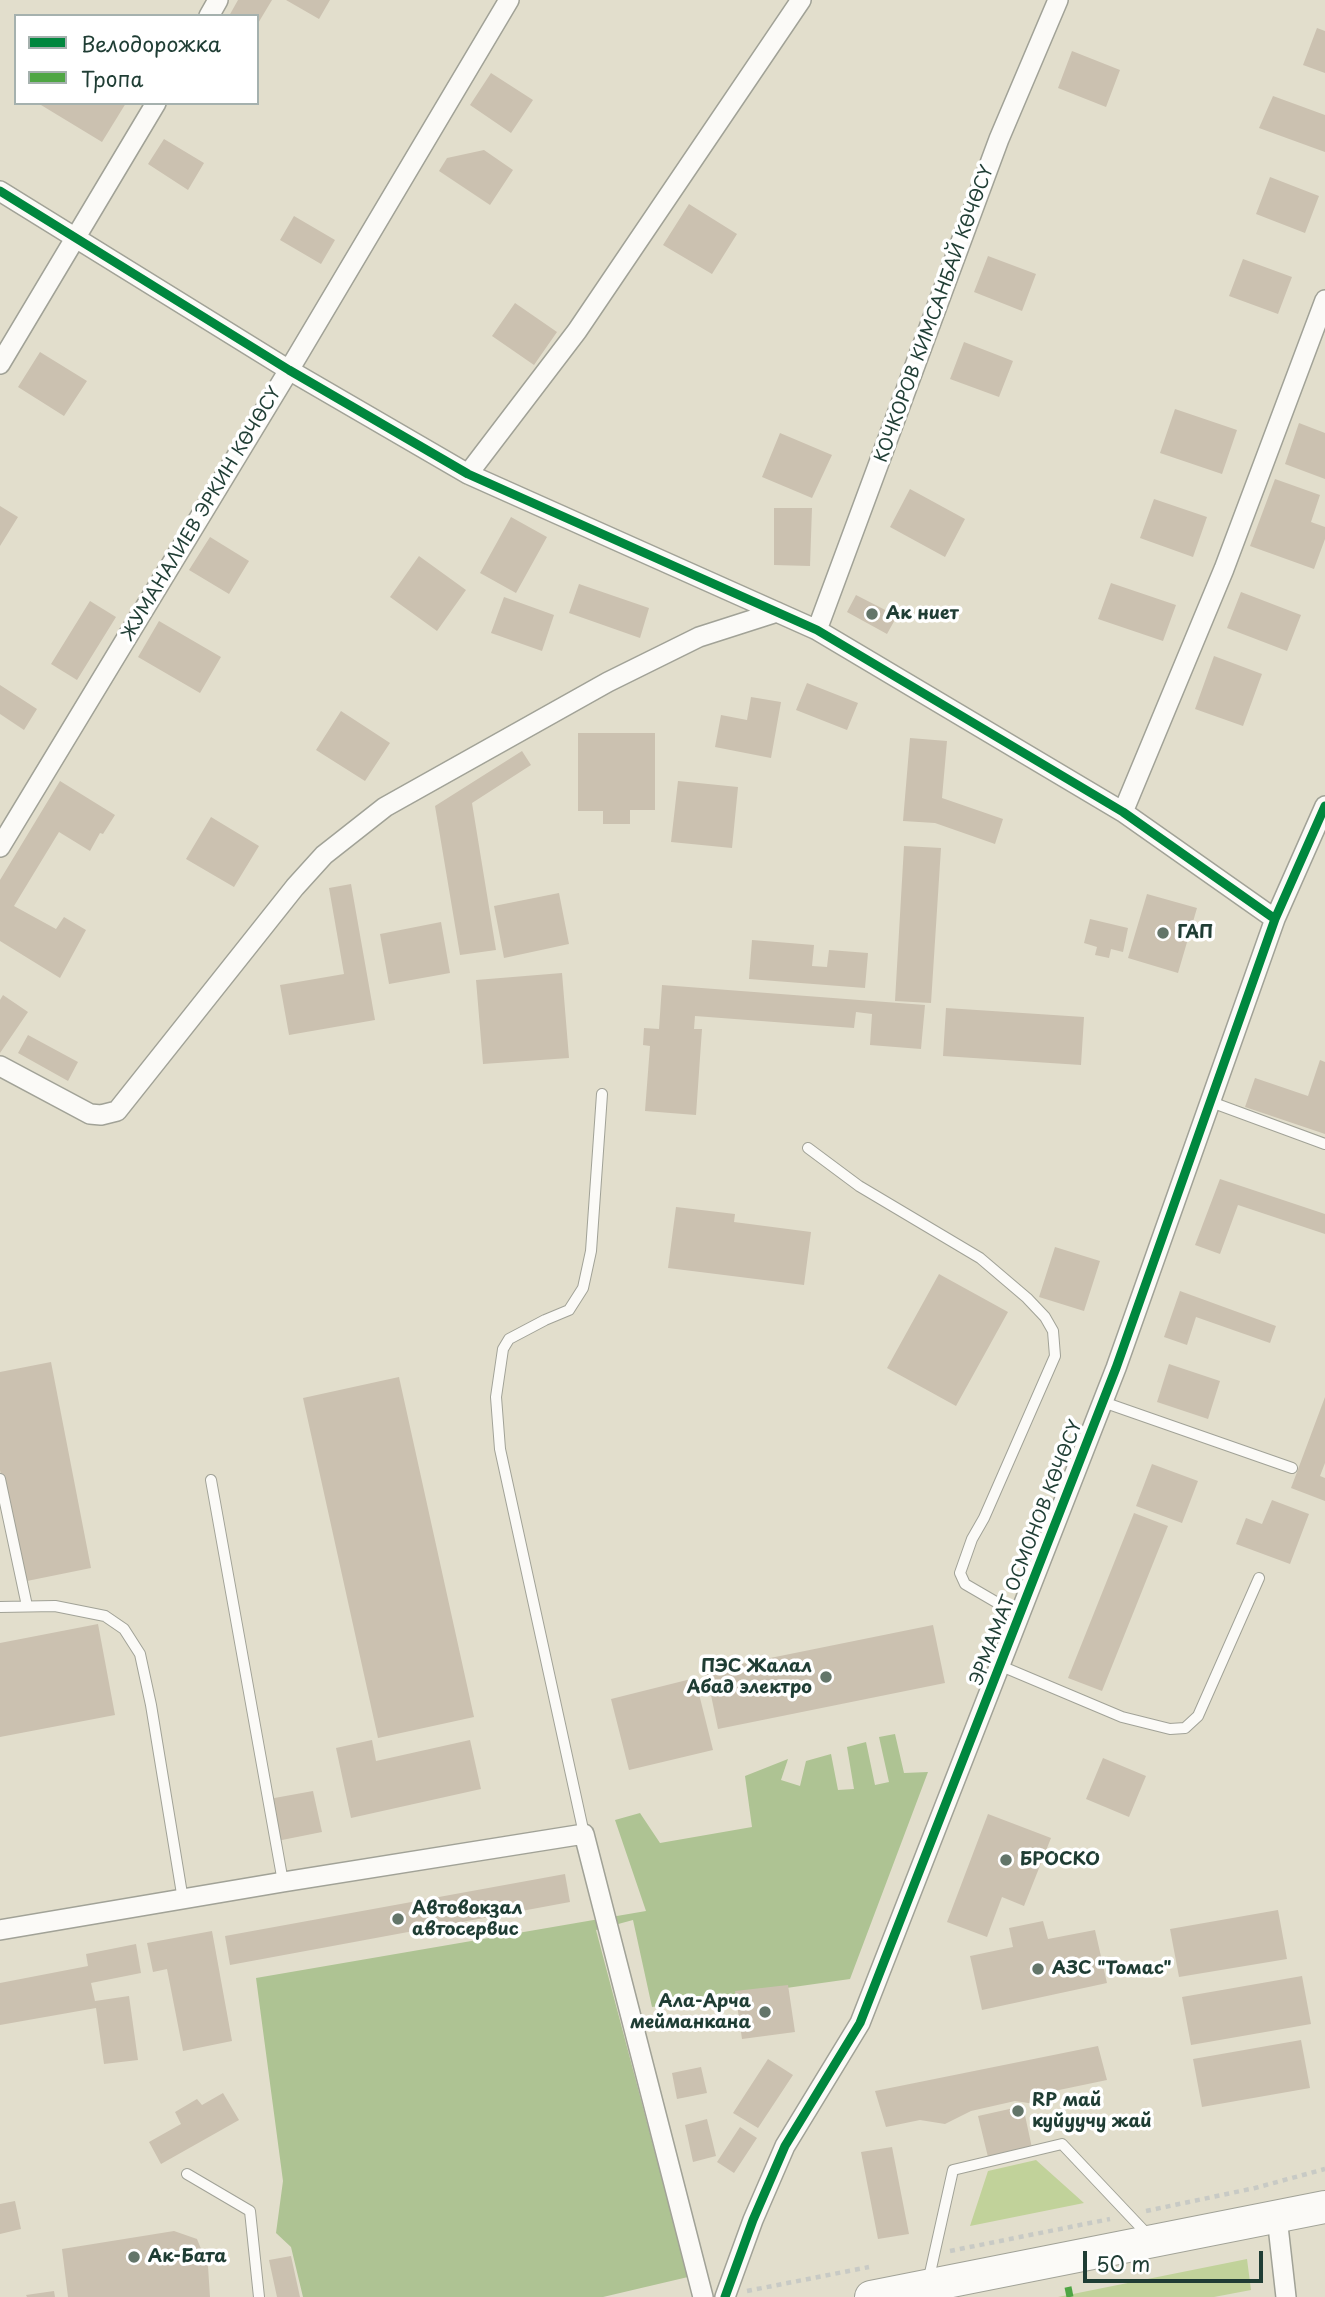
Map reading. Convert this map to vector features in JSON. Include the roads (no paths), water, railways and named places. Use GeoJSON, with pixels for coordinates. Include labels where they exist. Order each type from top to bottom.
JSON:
{"type":"FeatureCollection","features":[{"type":"Feature","properties":{"kind":"highway"},"geometry":{"type":"LineString","coordinates":[[870,2282],[928,2286],[1325,2207]]}},
{"type":"Feature","properties":{"kind":"street","name":"ЖУМАНАЛИЕВ ЭРКИН КӨЧӨСҮ"},"geometry":{"type":"LineString","coordinates":[[0,847],[509,0]]}},
{"type":"Feature","properties":{"kind":"street"},"geometry":{"type":"LineString","coordinates":[[468,474],[578,331],[802,0]]}},
{"type":"Feature","properties":{"kind":"street","name":"КОЧКОРОВ КИМСАНБАЙ КӨЧӨСҮ"},"geometry":{"type":"LineString","coordinates":[[817,630],[999,139],[1058,0]]}},
{"type":"Feature","properties":{"kind":"street"},"geometry":{"type":"LineString","coordinates":[[0,363],[155,105]]}},
{"type":"Feature","properties":{"kind":"street"},"geometry":{"type":"LineString","coordinates":[[0,191],[289,370],[468,474],[817,630],[1123,812],[1275,919]]}},
{"type":"Feature","properties":{"kind":"street"},"geometry":{"type":"LineString","coordinates":[[1123,812],[1224,569],[1325,300]]}},
{"type":"Feature","properties":{"kind":"street"},"geometry":{"type":"LineString","coordinates":[[0,1066],[90,1114],[117,1111],[295,887],[324,855],[385,807],[608,682],[699,637],[777,612]]}},
{"type":"Feature","properties":{"kind":"street","name":"ЭРМАМАТ ОСМОНОВ КӨЧӨСҮ"},"geometry":{"type":"LineString","coordinates":[[725,2296],[753,2220],[785,2146],[860,2023],[1103,1402],[1275,919],[1325,806]]}},
{"type":"Feature","properties":{"kind":"street"},"geometry":{"type":"LineString","coordinates":[[0,1930],[584,1834],[703,2297]]}},
{"type":"Feature","properties":{"kind":"street"},"geometry":{"type":"LineString","coordinates":[[1277,2217],[1286,2297]]}},
{"type":"Feature","properties":{"kind":"lane"},"geometry":{"type":"LineString","coordinates":[[584,1834],[500,1450],[496,1397],[503,1349],[509,1339],[569,1310],[583,1288],[591,1251],[602,1094]]}},
{"type":"Feature","properties":{"kind":"lane"},"geometry":{"type":"LineString","coordinates":[[1211,1102],[1325,1144]]}},
{"type":"Feature","properties":{"kind":"lane"},"geometry":{"type":"LineString","coordinates":[[808,1148],[859,1186],[980,1258],[1027,1298],[1045,1317],[1053,1331],[1055,1356],[984,1518],[972,1539],[960,1573],[965,1584],[1020,1616]]}},
{"type":"Feature","properties":{"kind":"lane"},"geometry":{"type":"LineString","coordinates":[[1103,1402],[1292,1468]]}},
{"type":"Feature","properties":{"kind":"lane"},"geometry":{"type":"LineString","coordinates":[[0,1479],[26,1606]]}},
{"type":"Feature","properties":{"kind":"lane"},"geometry":{"type":"LineString","coordinates":[[211,1480],[283,1882]]}},
{"type":"Feature","properties":{"kind":"lane"},"geometry":{"type":"LineString","coordinates":[[1001,1666],[1122,1717],[1170,1729],[1185,1728],[1198,1716],[1259,1578]]}},
{"type":"Feature","properties":{"kind":"lane"},"geometry":{"type":"LineString","coordinates":[[0,1607],[55,1606],[105,1616],[124,1629],[140,1654],[183,1900]]}},
{"type":"Feature","properties":{"kind":"lane"},"geometry":{"type":"LineString","coordinates":[[928,2286],[953,2170],[1062,2144],[1153,2241]]}},
{"type":"Feature","properties":{"kind":"lane"},"geometry":{"type":"LineString","coordinates":[[187,2174],[250,2211],[259,2297]]}},
{"type":"Feature","properties":{"kind":"place","name":"Ак ниет"},"geometry":{"type":"Point","coordinates":[872,614]}},
{"type":"Feature","properties":{"kind":"place","name":"ГАП"},"geometry":{"type":"Point","coordinates":[1163,933]}},
{"type":"Feature","properties":{"kind":"place","name":"ПЭС Жалал Абад электро"},"geometry":{"type":"Point","coordinates":[826,1677]}},
{"type":"Feature","properties":{"kind":"place","name":"БРОСКО"},"geometry":{"type":"Point","coordinates":[1006,1860]}},
{"type":"Feature","properties":{"kind":"place","name":"Автовокзал автосервис"},"geometry":{"type":"Point","coordinates":[398,1919]}},
{"type":"Feature","properties":{"kind":"place","name":"АЗС \"Томас\""},"geometry":{"type":"Point","coordinates":[1038,1969]}},
{"type":"Feature","properties":{"kind":"place","name":"Ала-Арча мейманкана"},"geometry":{"type":"Point","coordinates":[765,2012]}},
{"type":"Feature","properties":{"kind":"place","name":"RP май куйуучу жай"},"geometry":{"type":"Point","coordinates":[1018,2111]}},
{"type":"Feature","properties":{"kind":"place","name":"Ак-Бата"},"geometry":{"type":"Point","coordinates":[134,2257]}}]}
